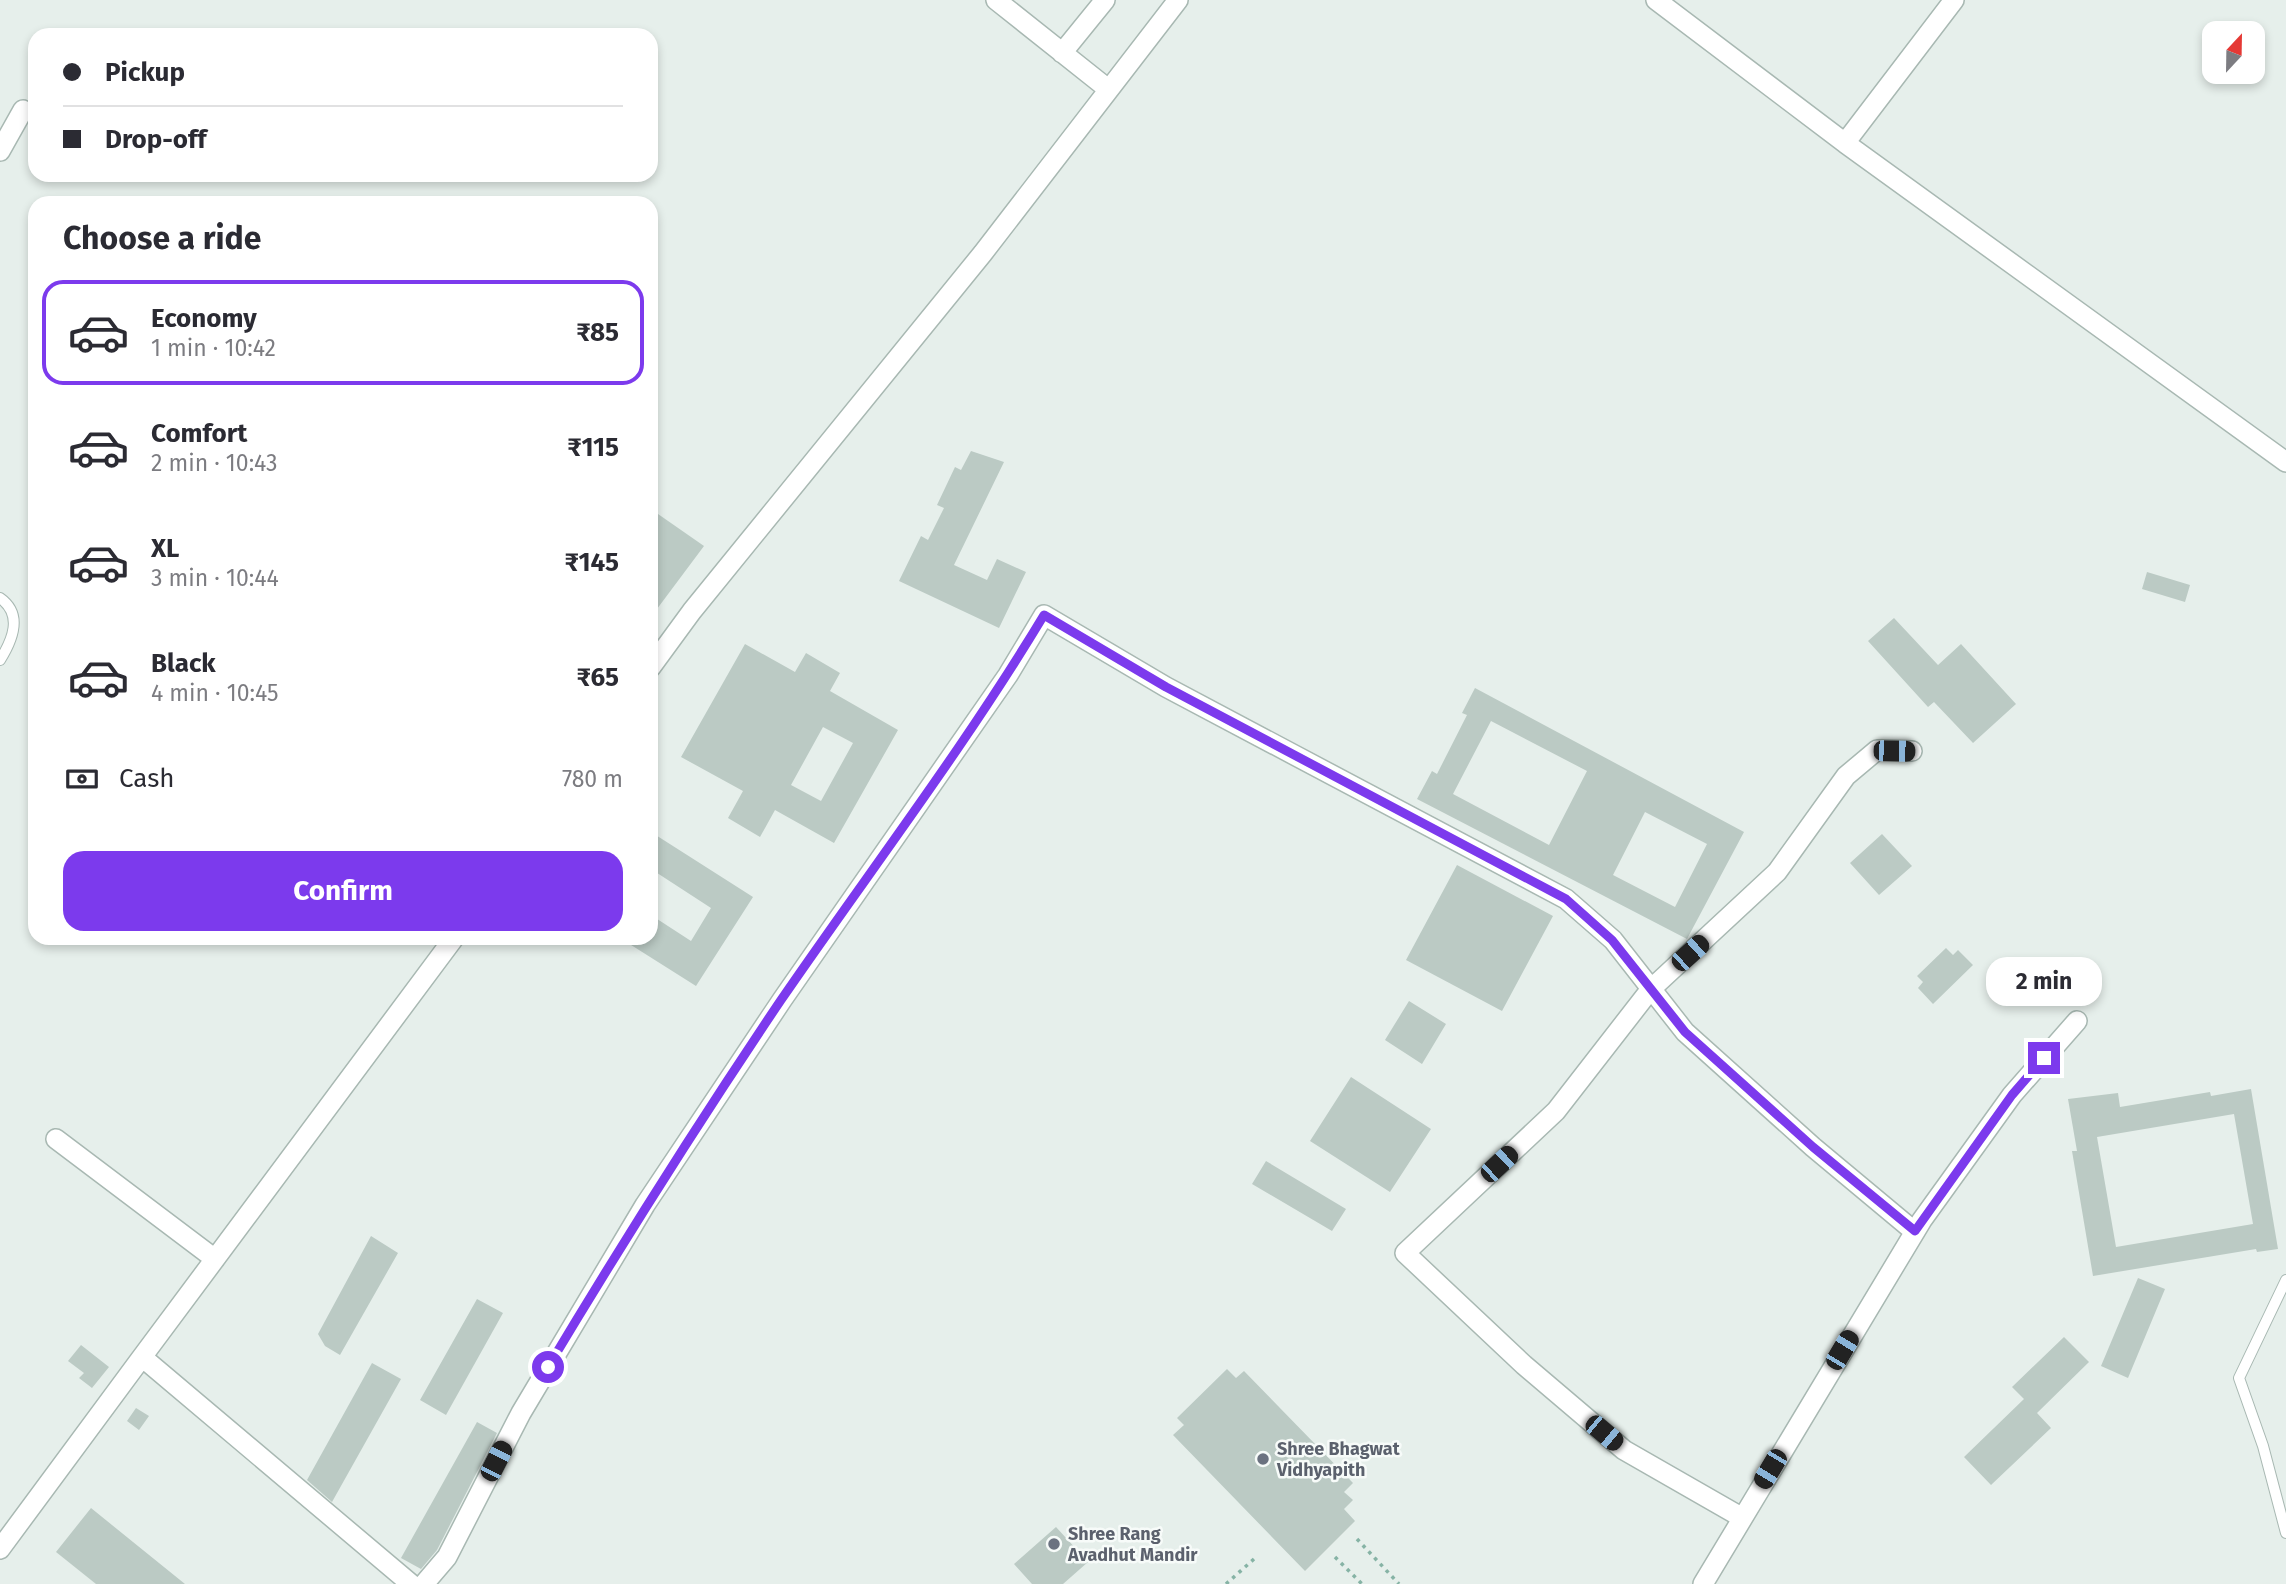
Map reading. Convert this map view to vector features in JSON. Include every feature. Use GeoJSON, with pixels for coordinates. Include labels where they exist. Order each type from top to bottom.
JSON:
{"type":"FeatureCollection","features":[{"type":"Feature","properties":{"kind":"street"},"geometry":{"type":"LineString","coordinates":[[996,0],[1108,89]]}},
{"type":"Feature","properties":{"kind":"street"},"geometry":{"type":"LineString","coordinates":[[1062,53],[1105,0]]}},
{"type":"Feature","properties":{"kind":"street"},"geometry":{"type":"LineString","coordinates":[[658,657],[692,611],[983,253],[1178,0]]}},
{"type":"Feature","properties":{"kind":"street"},"geometry":{"type":"LineString","coordinates":[[1656,0],[1844,143],[2286,462]]}},
{"type":"Feature","properties":{"kind":"street"},"geometry":{"type":"LineString","coordinates":[[1844,143],[1954,0]]}},
{"type":"Feature","properties":{"kind":"street"},"geometry":{"type":"LineString","coordinates":[[0,151],[23,110]]}},
{"type":"Feature","properties":{"kind":"street"},"geometry":{"type":"LineString","coordinates":[[424,1584],[447,1557],[521,1413],[645,1205],[782,1000],[1008,675],[1044,615],[1166,687],[1566,899],[1612,940],[1685,1032],[1813,1147],[1915,1231]]}},
{"type":"Feature","properties":{"kind":"street"},"geometry":{"type":"LineString","coordinates":[[1741,1517],[1624,1450],[1524,1365],[1405,1253],[1556,1111],[1650,990],[1777,872],[1846,776],[1877,750],[1912,751]]}},
{"type":"Feature","properties":{"kind":"street"},"geometry":{"type":"LineString","coordinates":[[0,1549],[449,945]]}},
{"type":"Feature","properties":{"kind":"street"},"geometry":{"type":"LineString","coordinates":[[1703,1584],[1915,1231],[2012,1095],[2077,1021]]}},
{"type":"Feature","properties":{"kind":"street"},"geometry":{"type":"LineString","coordinates":[[56,1139],[215,1259]]}},
{"type":"Feature","properties":{"kind":"street"},"geometry":{"type":"LineString","coordinates":[[142,1357],[411,1584]]}},
{"type":"Feature","properties":{"kind":"lane"},"geometry":{"type":"LineString","coordinates":[[0,598],[11,610],[14,622],[13,640],[0,660]]}},
{"type":"Feature","properties":{"kind":"lane"},"geometry":{"type":"LineString","coordinates":[[2286,1280],[2239,1378],[2263,1446],[2286,1533]]}},
{"type":"Feature","properties":{"kind":"path"},"geometry":{"type":"LineString","coordinates":[[1357,1539],[1399,1584]]}},
{"type":"Feature","properties":{"kind":"path"},"geometry":{"type":"LineString","coordinates":[[1335,1557],[1362,1584]]}},
{"type":"Feature","properties":{"kind":"path"},"geometry":{"type":"LineString","coordinates":[[1226,1584],[1254,1559]]}},
{"type":"Feature","properties":{"kind":"building"},"geometry":{"type":"Polygon","coordinates":[[[971,451],[1004,462],[954,565],[987,580],[997,559],[1026,572],[999,628],[899,581],[921,536],[928,540],[944,508],[937,505],[955,467],[961,470],[971,451]]]}},
{"type":"Feature","properties":{"kind":"building"},"geometry":{"type":"Polygon","coordinates":[[[658,514],[704,546],[658,608],[658,514]]]}},
{"type":"Feature","properties":{"kind":"building"},"geometry":{"type":"Polygon","coordinates":[[[2147,572],[2190,585],[2185,602],[2142,589],[2147,572]]]}},
{"type":"Feature","properties":{"kind":"building"},"geometry":{"type":"Polygon","coordinates":[[[1894,618],[1938,665],[1961,644],[2016,704],[1973,743],[1934,702],[1928,707],[1868,641],[1894,618]]]}},
{"type":"Feature","properties":{"kind":"building"},"geometry":{"type":"Polygon","coordinates":[[[745,644],[795,672],[806,653],[840,673],[830,691],[898,730],[834,843],[775,810],[760,837],[728,818],[743,791],[681,757],[745,644]],[[823,727],[791,785],[821,801],[853,743],[823,727]]]}},
{"type":"Feature","properties":{"kind":"building"},"geometry":{"type":"Polygon","coordinates":[[[1475,688],[1744,832],[1687,939],[1417,799],[1432,771],[1437,774],[1467,715],[1462,713],[1475,688]],[[1491,721],[1453,794],[1549,845],[1587,771],[1491,721]],[[1645,812],[1613,875],[1675,907],[1707,844],[1645,812]]]}},
{"type":"Feature","properties":{"kind":"building"},"geometry":{"type":"Polygon","coordinates":[[[1882,834],[1912,866],[1879,895],[1850,863],[1882,834]]]}},
{"type":"Feature","properties":{"kind":"building"},"geometry":{"type":"Polygon","coordinates":[[[658,836],[753,897],[696,986],[631,945],[658,945],[658,920],[691,941],[711,908],[658,874],[658,836]]]}},
{"type":"Feature","properties":{"kind":"building"},"geometry":{"type":"Polygon","coordinates":[[[1457,865],[1553,916],[1502,1011],[1406,960],[1457,865]]]}},
{"type":"Feature","properties":{"kind":"building"},"geometry":{"type":"Polygon","coordinates":[[[1946,948],[1953,955],[1958,950],[1973,965],[1933,1004],[1918,988],[1923,982],[1917,976],[1946,948]]]}},
{"type":"Feature","properties":{"kind":"building"},"geometry":{"type":"Polygon","coordinates":[[[1409,1001],[1446,1024],[1422,1064],[1385,1040],[1409,1001]]]}},
{"type":"Feature","properties":{"kind":"building"},"geometry":{"type":"Polygon","coordinates":[[[1351,1077],[1431,1129],[1390,1192],[1310,1141],[1351,1077]]]}},
{"type":"Feature","properties":{"kind":"building"},"geometry":{"type":"Polygon","coordinates":[[[2251,1089],[2278,1249],[2257,1252],[2256,1249],[2093,1276],[2072,1151],[2077,1151],[2068,1099],[2118,1093],[2120,1107],[2210,1092],[2211,1096],[2251,1089]],[[2234,1114],[2097,1137],[2116,1247],[2253,1224],[2234,1114]]]}},
{"type":"Feature","properties":{"kind":"building"},"geometry":{"type":"Polygon","coordinates":[[[1266,1161],[1346,1209],[1332,1231],[1252,1184],[1266,1161]]]}},
{"type":"Feature","properties":{"kind":"building"},"geometry":{"type":"Polygon","coordinates":[[[371,1236],[398,1253],[340,1355],[325,1346],[318,1334],[371,1236]]]}},
{"type":"Feature","properties":{"kind":"building"},"geometry":{"type":"Polygon","coordinates":[[[2138,1278],[2165,1289],[2128,1378],[2101,1366],[2138,1278]]]}},
{"type":"Feature","properties":{"kind":"building"},"geometry":{"type":"Polygon","coordinates":[[[477,1299],[503,1313],[446,1415],[420,1400],[477,1299]]]}},
{"type":"Feature","properties":{"kind":"building"},"geometry":{"type":"Polygon","coordinates":[[[2064,1337],[2089,1362],[2037,1413],[2051,1428],[1991,1485],[1964,1457],[2024,1399],[2012,1387],[2064,1337]]]}},
{"type":"Feature","properties":{"kind":"building"},"geometry":{"type":"Polygon","coordinates":[[[81,1345],[109,1367],[92,1388],[79,1378],[84,1373],[68,1361],[81,1345]]]}},
{"type":"Feature","properties":{"kind":"building"},"geometry":{"type":"Polygon","coordinates":[[[372,1363],[401,1379],[332,1502],[307,1480],[372,1363]]]}},
{"type":"Feature","properties":{"kind":"building","name":"Shree Bhagwat Vidhyapith"},"geometry":{"type":"Polygon","coordinates":[[[1227,1369],[1236,1378],[1244,1371],[1353,1483],[1344,1492],[1353,1500],[1344,1509],[1355,1521],[1305,1571],[1173,1435],[1184,1425],[1177,1418],[1227,1369]]]}},
{"type":"Feature","properties":{"kind":"building"},"geometry":{"type":"Polygon","coordinates":[[[136,1408],[149,1416],[139,1430],[127,1421],[136,1408]]]}},
{"type":"Feature","properties":{"kind":"building"},"geometry":{"type":"Polygon","coordinates":[[[477,1422],[497,1433],[437,1550],[421,1569],[401,1558],[477,1422]]]}},
{"type":"Feature","properties":{"kind":"building"},"geometry":{"type":"Polygon","coordinates":[[[91,1508],[185,1584],[96,1584],[56,1552],[91,1508]]]}},
{"type":"Feature","properties":{"kind":"building","name":"Shree Rang Avadhut Mandir"},"geometry":{"type":"Polygon","coordinates":[[[1056,1527],[1088,1562],[1063,1584],[1032,1584],[1014,1564],[1056,1527]]]}},
{"type":"Feature","properties":{"kind":"place","name":"Shree Bhagwat Vidhyapith"},"geometry":{"type":"Point","coordinates":[1263,1459]}},
{"type":"Feature","properties":{"kind":"place","name":"Shree Rang Avadhut Mandir"},"geometry":{"type":"Point","coordinates":[1054,1544]}},
{"type":"Feature","properties":{"kind":"route"},"geometry":{"type":"LineString","coordinates":[[548,1367],[645,1205],[782,1000],[1008,675],[1044,615],[1166,687],[1566,899],[1612,940],[1685,1032],[1813,1147],[1915,1231],[2012,1095],[2044,1058]]}}]}
